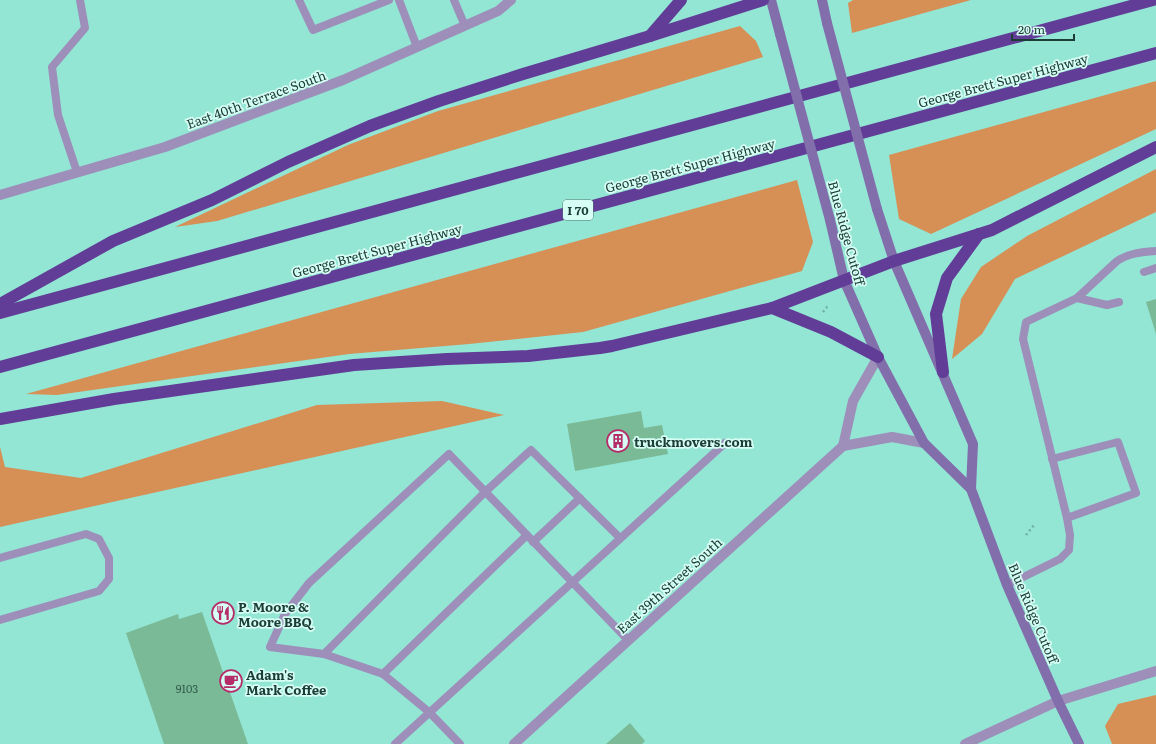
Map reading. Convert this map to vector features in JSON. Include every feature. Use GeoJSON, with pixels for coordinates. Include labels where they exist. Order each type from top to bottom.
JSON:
{"type":"FeatureCollection","features":[{"type":"Feature","properties":{"kind":"highway"},"geometry":{"type":"LineString","coordinates":[[650,36],[681,0]]}},
{"type":"Feature","properties":{"kind":"highway"},"geometry":{"type":"LineString","coordinates":[[0,304],[113,241],[212,200],[288,162],[370,126],[439,101],[523,74],[763,0]]}},
{"type":"Feature","properties":{"kind":"highway"},"geometry":{"type":"LineString","coordinates":[[0,313],[1153,0]]}},
{"type":"Feature","properties":{"kind":"highway","name":"George Brett Super Highway"},"geometry":{"type":"LineString","coordinates":[[0,367],[1156,53]]}},
{"type":"Feature","properties":{"kind":"highway"},"geometry":{"type":"LineString","coordinates":[[0,419],[114,399],[354,365],[528,356],[612,346],[772,308],[894,261],[992,230],[1156,147]]}},
{"type":"Feature","properties":{"kind":"highway"},"geometry":{"type":"LineString","coordinates":[[943,372],[936,314],[947,278],[979,234]]}},
{"type":"Feature","properties":{"kind":"highway"},"geometry":{"type":"LineString","coordinates":[[772,308],[831,332],[878,357]]}},
{"type":"Feature","properties":{"kind":"main road","name":"Blue Ridge Cutoff"},"geometry":{"type":"LineString","coordinates":[[771,0],[830,220],[844,280],[878,357],[924,443],[971,489]]}},
{"type":"Feature","properties":{"kind":"main road","name":"Blue Ridge Cutoff"},"geometry":{"type":"LineString","coordinates":[[822,0],[877,209],[894,261],[973,444],[971,489],[1007,585],[1058,701],[1079,744]]}},
{"type":"Feature","properties":{"kind":"street","name":"East 40th Terrace South"},"geometry":{"type":"LineString","coordinates":[[0,195],[172,144],[343,80],[465,26],[498,10],[511,0]]}},
{"type":"Feature","properties":{"kind":"street"},"geometry":{"type":"LineString","coordinates":[[878,357],[853,401],[843,446],[892,437],[924,443]]}},
{"type":"Feature","properties":{"kind":"street","name":"East 39th Street South"},"geometry":{"type":"LineString","coordinates":[[514,744],[843,446]]}},
{"type":"Feature","properties":{"kind":"street"},"geometry":{"type":"LineString","coordinates":[[965,744],[1058,701],[1156,671]]}},
{"type":"Feature","properties":{"kind":"lane"},"geometry":{"type":"LineString","coordinates":[[77,172],[58,115],[52,67],[85,28],[80,0]]}},
{"type":"Feature","properties":{"kind":"lane"},"geometry":{"type":"LineString","coordinates":[[299,0],[313,30],[389,0]]}},
{"type":"Feature","properties":{"kind":"lane"},"geometry":{"type":"LineString","coordinates":[[399,0],[417,47]]}},
{"type":"Feature","properties":{"kind":"lane"},"geometry":{"type":"LineString","coordinates":[[454,0],[465,26]]}},
{"type":"Feature","properties":{"kind":"lane"},"geometry":{"type":"LineString","coordinates":[[1007,585],[1060,559],[1069,550],[1070,535],[1067,518],[1023,339],[1026,322],[1077,298],[1124,256],[1138,252],[1156,251]]}},
{"type":"Feature","properties":{"kind":"lane"},"geometry":{"type":"LineString","coordinates":[[1144,272],[1156,268]]}},
{"type":"Feature","properties":{"kind":"lane"},"geometry":{"type":"LineString","coordinates":[[1077,298],[1107,305],[1119,302]]}},
{"type":"Feature","properties":{"kind":"lane"},"geometry":{"type":"LineString","coordinates":[[395,744],[725,442]]}},
{"type":"Feature","properties":{"kind":"lane"},"geometry":{"type":"LineString","coordinates":[[1052,460],[1118,442],[1136,493],[1067,518]]}},
{"type":"Feature","properties":{"kind":"lane"},"geometry":{"type":"LineString","coordinates":[[324,654],[485,492],[531,450],[620,538]]}},
{"type":"Feature","properties":{"kind":"lane"},"geometry":{"type":"LineString","coordinates":[[460,744],[429,712],[383,674],[324,654],[270,647],[286,614],[309,583],[449,454],[628,640]]}},
{"type":"Feature","properties":{"kind":"lane"},"geometry":{"type":"LineString","coordinates":[[533,542],[580,498]]}},
{"type":"Feature","properties":{"kind":"lane"},"geometry":{"type":"LineString","coordinates":[[0,558],[86,534],[99,539],[109,558],[109,579],[99,592],[0,620]]}},
{"type":"Feature","properties":{"kind":"lane"},"geometry":{"type":"LineString","coordinates":[[383,674],[527,535]]}},
{"type":"Feature","properties":{"kind":"path"},"geometry":{"type":"LineString","coordinates":[[1026,535],[1034,525]]}},
{"type":"Feature","properties":{"kind":"shaded area"},"geometry":{"type":"Polygon","coordinates":[[[853,0],[971,0],[852,33],[848,3],[853,0]]]}},
{"type":"Feature","properties":{"kind":"shaded area"},"geometry":{"type":"Polygon","coordinates":[[[740,26],[756,41],[763,57],[217,221],[175,227],[348,145],[438,111],[740,26]]]}},
{"type":"Feature","properties":{"kind":"shaded area"},"geometry":{"type":"Polygon","coordinates":[[[1156,81],[1156,129],[931,234],[899,219],[889,155],[1156,81]]]}},
{"type":"Feature","properties":{"kind":"shaded area"},"geometry":{"type":"Polygon","coordinates":[[[1156,169],[1156,212],[1015,279],[982,334],[952,359],[961,299],[981,267],[1027,236],[1156,169]]]}},
{"type":"Feature","properties":{"kind":"shaded area"},"geometry":{"type":"Polygon","coordinates":[[[797,180],[813,242],[802,271],[583,332],[469,344],[349,354],[57,395],[26,394],[797,180]]]}},
{"type":"Feature","properties":{"kind":"shaded area"},"geometry":{"type":"Polygon","coordinates":[[[442,401],[504,415],[0,527],[0,447],[5,467],[81,478],[317,405],[442,401]]]}},
{"type":"Feature","properties":{"kind":"shaded area"},"geometry":{"type":"Polygon","coordinates":[[[1156,695],[1156,744],[1112,744],[1105,726],[1118,704],[1156,695]]]}},
{"type":"Feature","properties":{"kind":"building"},"geometry":{"type":"Polygon","coordinates":[[[1156,299],[1156,334],[1146,302],[1156,299]]]}},
{"type":"Feature","properties":{"kind":"building","name":"truckmovers.com"},"geometry":{"type":"Polygon","coordinates":[[[641,411],[644,428],[662,425],[668,454],[575,471],[567,424],[641,411]]]}},
{"type":"Feature","properties":{"kind":"building"},"geometry":{"type":"Polygon","coordinates":[[[202,612],[248,744],[164,744],[126,633],[178,614],[179,619],[202,612]]]}},
{"type":"Feature","properties":{"kind":"building"},"geometry":{"type":"Polygon","coordinates":[[[630,723],[645,741],[642,744],[606,744],[630,723]]]}},
{"type":"Feature","properties":{"kind":"place","name":"truckmovers.com"},"geometry":{"type":"Point","coordinates":[618,441]}},
{"type":"Feature","properties":{"kind":"place","name":"P. Moore & Moore BBQ"},"geometry":{"type":"Point","coordinates":[223,613]}},
{"type":"Feature","properties":{"kind":"place","name":"Adam's Mark Coffee"},"geometry":{"type":"Point","coordinates":[231,681]}}]}
